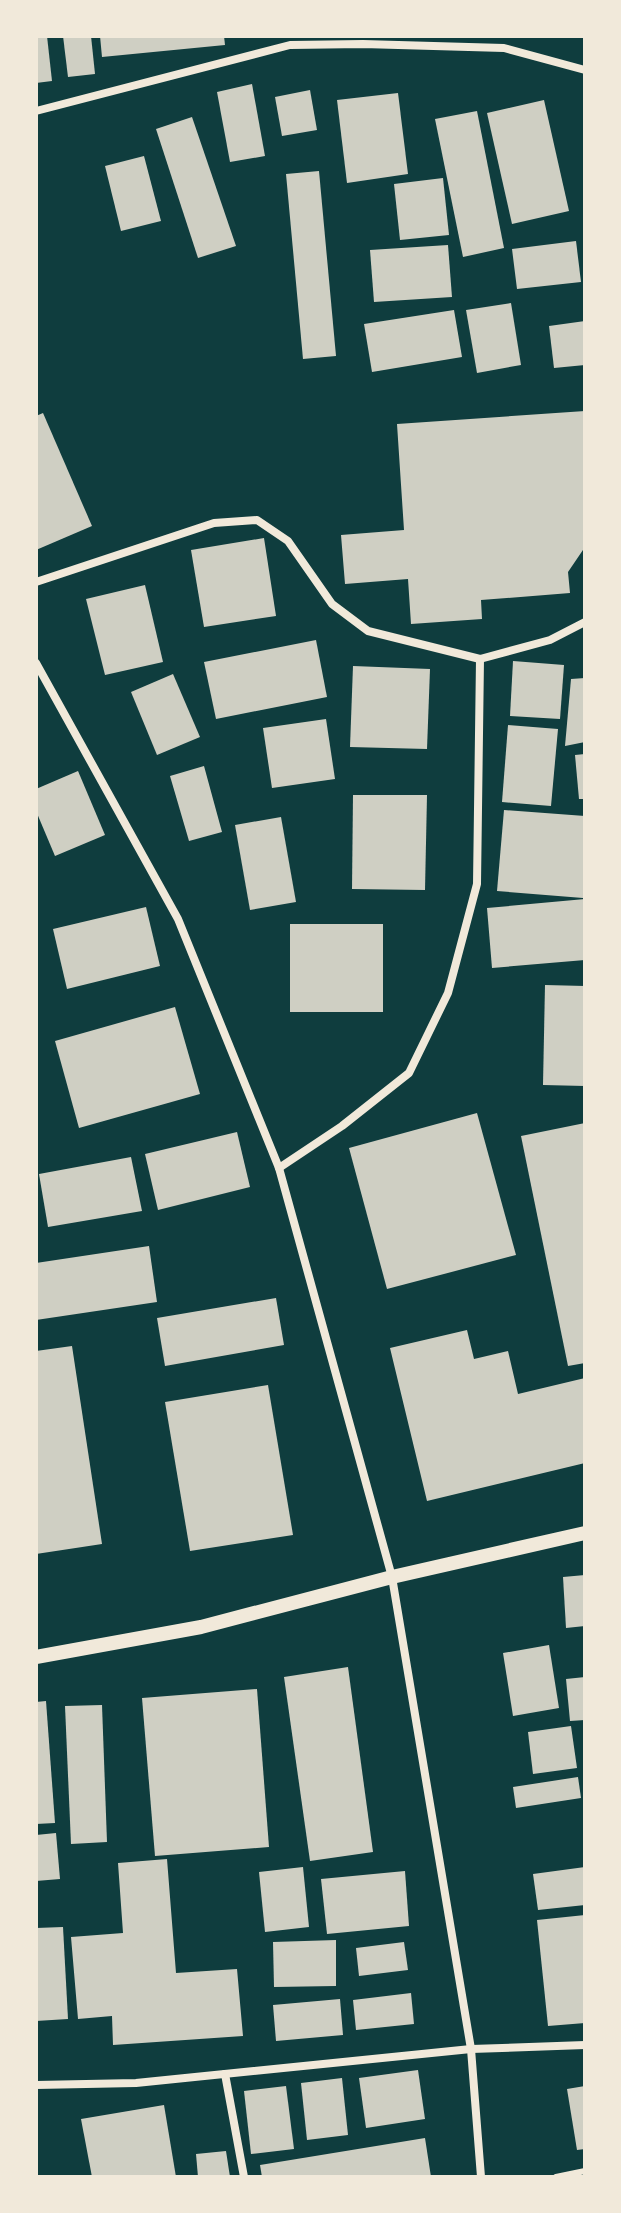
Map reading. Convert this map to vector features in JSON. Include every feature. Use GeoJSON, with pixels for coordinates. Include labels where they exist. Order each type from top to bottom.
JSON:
{"type":"FeatureCollection","features":[{"type":"Feature","properties":{"kind":"street"},"geometry":{"type":"LineString","coordinates":[[36,111],[290,45],[362,40],[504,48],[585,70]]}},
{"type":"Feature","properties":{"kind":"street"},"geometry":{"type":"LineString","coordinates":[[36,582],[214,523],[257,520],[288,541],[332,604],[368,631],[480,659],[550,640],[585,622]]}},
{"type":"Feature","properties":{"kind":"street"},"geometry":{"type":"LineString","coordinates":[[279,1168],[342,1126],[409,1073],[448,993],[477,884],[480,659]]}},
{"type":"Feature","properties":{"kind":"street"},"geometry":{"type":"LineString","coordinates":[[36,663],[178,919],[279,1168],[392,1577],[471,2049],[481,2177]]}},
{"type":"Feature","properties":{"kind":"street"},"geometry":{"type":"LineString","coordinates":[[36,1657],[201,1627],[392,1577],[585,1533]]}},
{"type":"Feature","properties":{"kind":"street"},"geometry":{"type":"LineString","coordinates":[[36,2085],[136,2083],[471,2049],[585,2045]]}},
{"type":"Feature","properties":{"kind":"street"},"geometry":{"type":"LineString","coordinates":[[225,2074],[244,2177]]}},
{"type":"Feature","properties":{"kind":"lane"},"geometry":{"type":"LineString","coordinates":[[556,2177],[585,2171]]}},
{"type":"Feature","properties":{"kind":"building"},"geometry":{"type":"Polygon","coordinates":[[[36,36],[47,36],[52,81],[36,83],[36,36]]]}},
{"type":"Feature","properties":{"kind":"building"},"geometry":{"type":"Polygon","coordinates":[[[63,36],[91,36],[95,74],[68,77],[63,36]]]}},
{"type":"Feature","properties":{"kind":"building"},"geometry":{"type":"Polygon","coordinates":[[[100,36],[224,36],[225,45],[102,57],[100,36]]]}},
{"type":"Feature","properties":{"kind":"building"},"geometry":{"type":"Polygon","coordinates":[[[252,84],[265,156],[230,162],[217,92],[252,84]]]}},
{"type":"Feature","properties":{"kind":"building"},"geometry":{"type":"Polygon","coordinates":[[[310,90],[317,130],[282,136],[275,97],[310,90]]]}},
{"type":"Feature","properties":{"kind":"building"},"geometry":{"type":"Polygon","coordinates":[[[398,93],[408,174],[347,183],[337,100],[398,93]]]}},
{"type":"Feature","properties":{"kind":"building"},"geometry":{"type":"Polygon","coordinates":[[[544,100],[569,211],[512,224],[487,113],[544,100]]]}},
{"type":"Feature","properties":{"kind":"building"},"geometry":{"type":"Polygon","coordinates":[[[477,111],[504,248],[463,257],[435,119],[477,111]]]}},
{"type":"Feature","properties":{"kind":"building"},"geometry":{"type":"Polygon","coordinates":[[[192,117],[236,246],[198,258],[156,129],[192,117]]]}},
{"type":"Feature","properties":{"kind":"building"},"geometry":{"type":"Polygon","coordinates":[[[144,156],[161,221],[121,231],[105,166],[144,156]]]}},
{"type":"Feature","properties":{"kind":"building"},"geometry":{"type":"Polygon","coordinates":[[[319,171],[336,356],[303,359],[286,174],[319,171]]]}},
{"type":"Feature","properties":{"kind":"building"},"geometry":{"type":"Polygon","coordinates":[[[443,178],[449,235],[400,240],[394,184],[443,178]]]}},
{"type":"Feature","properties":{"kind":"building"},"geometry":{"type":"Polygon","coordinates":[[[576,241],[581,282],[517,289],[512,249],[576,241]]]}},
{"type":"Feature","properties":{"kind":"building"},"geometry":{"type":"Polygon","coordinates":[[[448,245],[452,297],[374,302],[370,250],[448,245]]]}},
{"type":"Feature","properties":{"kind":"building"},"geometry":{"type":"Polygon","coordinates":[[[511,303],[521,365],[477,373],[466,310],[511,303]]]}},
{"type":"Feature","properties":{"kind":"building"},"geometry":{"type":"Polygon","coordinates":[[[454,310],[462,357],[372,372],[364,324],[454,310]]]}},
{"type":"Feature","properties":{"kind":"building"},"geometry":{"type":"Polygon","coordinates":[[[585,321],[585,365],[554,368],[549,326],[585,321]]]}},
{"type":"Feature","properties":{"kind":"building"},"geometry":{"type":"Polygon","coordinates":[[[585,411],[585,547],[568,572],[570,593],[481,600],[482,619],[411,624],[408,579],[345,584],[341,535],[404,530],[397,424],[585,411]]]}},
{"type":"Feature","properties":{"kind":"building"},"geometry":{"type":"Polygon","coordinates":[[[43,413],[92,526],[36,550],[36,416],[43,413]]]}},
{"type":"Feature","properties":{"kind":"building"},"geometry":{"type":"Polygon","coordinates":[[[264,538],[276,616],[204,627],[191,550],[264,538]]]}},
{"type":"Feature","properties":{"kind":"building"},"geometry":{"type":"Polygon","coordinates":[[[145,585],[163,662],[105,675],[86,599],[145,585]]]}},
{"type":"Feature","properties":{"kind":"building"},"geometry":{"type":"Polygon","coordinates":[[[316,640],[327,697],[216,719],[204,662],[316,640]]]}},
{"type":"Feature","properties":{"kind":"building"},"geometry":{"type":"Polygon","coordinates":[[[513,661],[564,665],[560,719],[510,716],[513,661]]]}},
{"type":"Feature","properties":{"kind":"building"},"geometry":{"type":"Polygon","coordinates":[[[353,666],[430,669],[427,749],[350,747],[353,666]]]}},
{"type":"Feature","properties":{"kind":"building"},"geometry":{"type":"Polygon","coordinates":[[[173,674],[200,737],[157,755],[131,692],[173,674]]]}},
{"type":"Feature","properties":{"kind":"building"},"geometry":{"type":"Polygon","coordinates":[[[585,678],[585,742],[565,746],[571,679],[585,678]]]}},
{"type":"Feature","properties":{"kind":"building"},"geometry":{"type":"Polygon","coordinates":[[[326,719],[335,779],[272,788],[263,728],[326,719]]]}},
{"type":"Feature","properties":{"kind":"building"},"geometry":{"type":"Polygon","coordinates":[[[508,725],[558,729],[551,806],[502,802],[508,725]]]}},
{"type":"Feature","properties":{"kind":"building"},"geometry":{"type":"Polygon","coordinates":[[[585,754],[585,799],[579,799],[575,755],[585,754]]]}},
{"type":"Feature","properties":{"kind":"building"},"geometry":{"type":"Polygon","coordinates":[[[204,766],[222,832],[189,841],[170,776],[204,766]]]}},
{"type":"Feature","properties":{"kind":"building"},"geometry":{"type":"Polygon","coordinates":[[[78,771],[105,835],[55,856],[36,811],[36,789],[78,771]]]}},
{"type":"Feature","properties":{"kind":"building"},"geometry":{"type":"Polygon","coordinates":[[[353,795],[427,795],[425,890],[352,889],[353,795]]]}},
{"type":"Feature","properties":{"kind":"building"},"geometry":{"type":"Polygon","coordinates":[[[504,810],[585,816],[583,898],[497,891],[504,810]]]}},
{"type":"Feature","properties":{"kind":"building"},"geometry":{"type":"Polygon","coordinates":[[[281,817],[296,902],[250,910],[235,825],[281,817]]]}},
{"type":"Feature","properties":{"kind":"building"},"geometry":{"type":"Polygon","coordinates":[[[585,899],[585,960],[492,968],[487,908],[585,899]]]}},
{"type":"Feature","properties":{"kind":"building"},"geometry":{"type":"Polygon","coordinates":[[[146,907],[160,966],[67,989],[53,929],[146,907]]]}},
{"type":"Feature","properties":{"kind":"building"},"geometry":{"type":"Polygon","coordinates":[[[290,924],[383,924],[383,1012],[290,1012],[290,924]]]}},
{"type":"Feature","properties":{"kind":"building"},"geometry":{"type":"Polygon","coordinates":[[[545,985],[585,986],[585,1086],[543,1085],[545,985]]]}},
{"type":"Feature","properties":{"kind":"building"},"geometry":{"type":"Polygon","coordinates":[[[175,1007],[200,1094],[79,1128],[55,1041],[175,1007]]]}},
{"type":"Feature","properties":{"kind":"building"},"geometry":{"type":"Polygon","coordinates":[[[477,1113],[516,1255],[387,1289],[349,1148],[477,1113]]]}},
{"type":"Feature","properties":{"kind":"building"},"geometry":{"type":"Polygon","coordinates":[[[585,1123],[585,1363],[568,1366],[521,1136],[585,1123]]]}},
{"type":"Feature","properties":{"kind":"building"},"geometry":{"type":"Polygon","coordinates":[[[237,1132],[250,1187],[158,1210],[145,1154],[237,1132]]]}},
{"type":"Feature","properties":{"kind":"building"},"geometry":{"type":"Polygon","coordinates":[[[131,1157],[142,1211],[48,1227],[39,1174],[131,1157]]]}},
{"type":"Feature","properties":{"kind":"building"},"geometry":{"type":"Polygon","coordinates":[[[149,1246],[157,1302],[36,1320],[36,1263],[149,1246]]]}},
{"type":"Feature","properties":{"kind":"building"},"geometry":{"type":"Polygon","coordinates":[[[276,1298],[284,1345],[165,1366],[157,1318],[276,1298]]]}},
{"type":"Feature","properties":{"kind":"building"},"geometry":{"type":"Polygon","coordinates":[[[467,1330],[474,1359],[508,1351],[518,1394],[585,1378],[585,1463],[427,1501],[390,1348],[467,1330]]]}},
{"type":"Feature","properties":{"kind":"building"},"geometry":{"type":"Polygon","coordinates":[[[72,1346],[102,1544],[36,1554],[36,1351],[72,1346]]]}},
{"type":"Feature","properties":{"kind":"building"},"geometry":{"type":"Polygon","coordinates":[[[268,1385],[293,1535],[190,1551],[165,1402],[268,1385]]]}},
{"type":"Feature","properties":{"kind":"building"},"geometry":{"type":"Polygon","coordinates":[[[585,1575],[585,1626],[566,1628],[563,1577],[585,1575]]]}},
{"type":"Feature","properties":{"kind":"building"},"geometry":{"type":"Polygon","coordinates":[[[549,1645],[559,1708],[513,1716],[503,1653],[549,1645]]]}},
{"type":"Feature","properties":{"kind":"building"},"geometry":{"type":"Polygon","coordinates":[[[348,1667],[373,1852],[310,1861],[284,1677],[348,1667]]]}},
{"type":"Feature","properties":{"kind":"building"},"geometry":{"type":"Polygon","coordinates":[[[585,1677],[585,1720],[570,1721],[566,1679],[585,1677]]]}},
{"type":"Feature","properties":{"kind":"building"},"geometry":{"type":"Polygon","coordinates":[[[257,1689],[269,1847],[155,1856],[142,1698],[257,1689]]]}},
{"type":"Feature","properties":{"kind":"building"},"geometry":{"type":"Polygon","coordinates":[[[46,1701],[55,1823],[36,1824],[36,1702],[46,1701]]]}},
{"type":"Feature","properties":{"kind":"building"},"geometry":{"type":"Polygon","coordinates":[[[102,1705],[107,1842],[71,1844],[65,1706],[102,1705]]]}},
{"type":"Feature","properties":{"kind":"building"},"geometry":{"type":"Polygon","coordinates":[[[571,1726],[577,1768],[533,1774],[528,1732],[571,1726]]]}},
{"type":"Feature","properties":{"kind":"building"},"geometry":{"type":"Polygon","coordinates":[[[578,1777],[581,1798],[516,1808],[513,1787],[578,1777]]]}},
{"type":"Feature","properties":{"kind":"building"},"geometry":{"type":"Polygon","coordinates":[[[56,1833],[60,1879],[36,1881],[36,1835],[56,1833]]]}},
{"type":"Feature","properties":{"kind":"building"},"geometry":{"type":"Polygon","coordinates":[[[167,1859],[176,1973],[237,1969],[243,2036],[113,2045],[112,2016],[78,2019],[71,1937],[123,1933],[118,1863],[167,1859]]]}},
{"type":"Feature","properties":{"kind":"building"},"geometry":{"type":"Polygon","coordinates":[[[303,1867],[309,1927],[265,1932],[259,1872],[303,1867]]]}},
{"type":"Feature","properties":{"kind":"building"},"geometry":{"type":"Polygon","coordinates":[[[585,1867],[585,1905],[538,1910],[533,1874],[585,1867]]]}},
{"type":"Feature","properties":{"kind":"building"},"geometry":{"type":"Polygon","coordinates":[[[405,1871],[409,1926],[327,1934],[321,1879],[405,1871]]]}},
{"type":"Feature","properties":{"kind":"building"},"geometry":{"type":"Polygon","coordinates":[[[585,1915],[585,2023],[548,2026],[537,1920],[585,1915]]]}},
{"type":"Feature","properties":{"kind":"building"},"geometry":{"type":"Polygon","coordinates":[[[63,1927],[68,2019],[36,2021],[36,1928],[63,1927]]]}},
{"type":"Feature","properties":{"kind":"building"},"geometry":{"type":"Polygon","coordinates":[[[336,1940],[336,1986],[274,1987],[273,1942],[336,1940]]]}},
{"type":"Feature","properties":{"kind":"building"},"geometry":{"type":"Polygon","coordinates":[[[404,1942],[408,1970],[359,1976],[356,1948],[404,1942]]]}},
{"type":"Feature","properties":{"kind":"building"},"geometry":{"type":"Polygon","coordinates":[[[411,1993],[414,2024],[356,2030],[353,2000],[411,1993]]]}},
{"type":"Feature","properties":{"kind":"building"},"geometry":{"type":"Polygon","coordinates":[[[340,1999],[343,2035],[276,2041],[273,2005],[340,1999]]]}},
{"type":"Feature","properties":{"kind":"building"},"geometry":{"type":"Polygon","coordinates":[[[418,2070],[425,2119],[366,2128],[359,2078],[418,2070]]]}},
{"type":"Feature","properties":{"kind":"building"},"geometry":{"type":"Polygon","coordinates":[[[342,2078],[348,2135],[307,2140],[301,2083],[342,2078]]]}},
{"type":"Feature","properties":{"kind":"building"},"geometry":{"type":"Polygon","coordinates":[[[286,2086],[294,2149],[251,2154],[244,2091],[286,2086]]]}},
{"type":"Feature","properties":{"kind":"building"},"geometry":{"type":"Polygon","coordinates":[[[585,2086],[585,2149],[577,2150],[567,2089],[585,2086]]]}},
{"type":"Feature","properties":{"kind":"building"},"geometry":{"type":"Polygon","coordinates":[[[164,2105],[176,2177],[92,2177],[81,2119],[164,2105]]]}},
{"type":"Feature","properties":{"kind":"building"},"geometry":{"type":"Polygon","coordinates":[[[425,2138],[431,2177],[262,2177],[260,2165],[425,2138]]]}},
{"type":"Feature","properties":{"kind":"building"},"geometry":{"type":"Polygon","coordinates":[[[226,2151],[230,2177],[198,2177],[196,2154],[226,2151]]]}}]}
